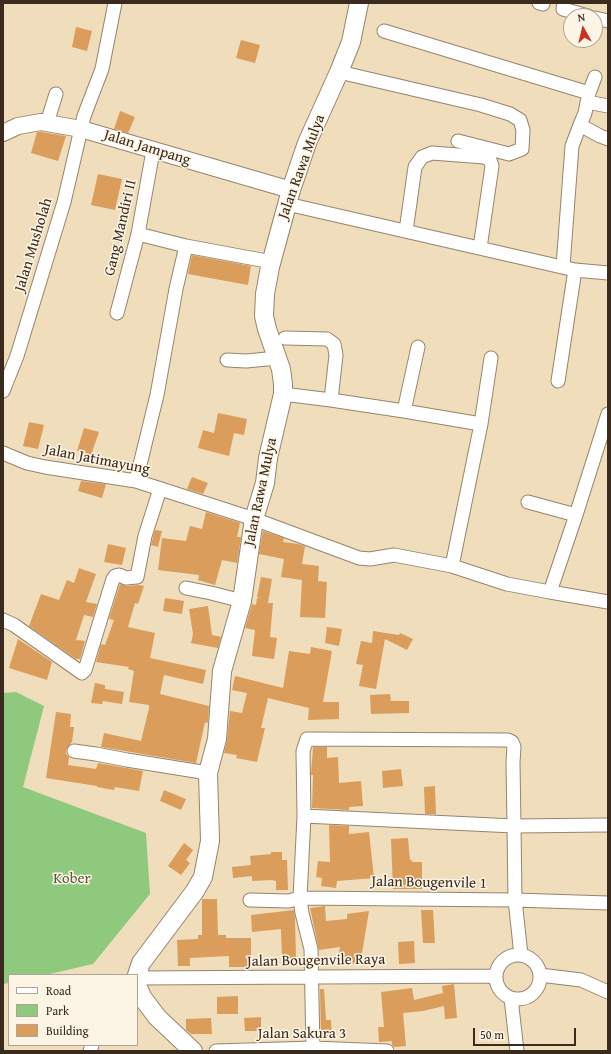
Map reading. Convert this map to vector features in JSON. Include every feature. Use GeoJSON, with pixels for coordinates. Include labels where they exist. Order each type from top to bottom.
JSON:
{"type":"FeatureCollection","features":[{"type":"Feature","properties":{"kind":"main road","name":"Jalan Rawa Mulya"},"geometry":{"type":"LineString","coordinates":[[137,974],[141,963],[195,891],[203,877],[210,841],[208,773],[217,739],[222,671],[242,601],[254,519],[265,483],[268,458],[283,394],[282,376],[278,358],[264,316],[265,294],[289,197],[307,143],[351,42],[359,3]]}},
{"type":"Feature","properties":{"kind":"main road"},"geometry":{"type":"LineString","coordinates":[[138,987],[142,997],[157,1017],[193,1051]]}},
{"type":"Feature","properties":{"kind":"street","name":"Jalan Musholah"},"geometry":{"type":"LineString","coordinates":[[3,391],[17,356],[64,202],[84,116],[102,69],[115,3]]}},
{"type":"Feature","properties":{"kind":"street"},"geometry":{"type":"LineString","coordinates":[[384,31],[588,98],[608,106]]}},
{"type":"Feature","properties":{"kind":"street"},"geometry":{"type":"LineString","coordinates":[[339,72],[482,105],[510,114],[520,120],[523,130],[522,149],[510,154],[458,141]]}},
{"type":"Feature","properties":{"kind":"street"},"geometry":{"type":"LineString","coordinates":[[558,380],[569,268],[572,146],[585,113],[595,77]]}},
{"type":"Feature","properties":{"kind":"street"},"geometry":{"type":"LineString","coordinates":[[46,123],[56,94]]}},
{"type":"Feature","properties":{"kind":"street","name":"Jalan Jampang"},"geometry":{"type":"LineString","coordinates":[[3,133],[18,126],[41,122],[81,129],[153,151],[289,197]]}},
{"type":"Feature","properties":{"kind":"street"},"geometry":{"type":"LineString","coordinates":[[580,125],[608,139]]}},
{"type":"Feature","properties":{"kind":"street","name":"Gang Mandiri II"},"geometry":{"type":"LineString","coordinates":[[117,313],[138,234],[153,151]]}},
{"type":"Feature","properties":{"kind":"street"},"geometry":{"type":"LineString","coordinates":[[406,231],[415,167],[422,157],[432,153],[484,157],[490,160],[492,166],[480,248]]}},
{"type":"Feature","properties":{"kind":"street"},"geometry":{"type":"LineString","coordinates":[[289,197],[406,231],[569,268],[608,273]]}},
{"type":"Feature","properties":{"kind":"street"},"geometry":{"type":"LineString","coordinates":[[138,234],[186,246],[272,262]]}},
{"type":"Feature","properties":{"kind":"street"},"geometry":{"type":"LineString","coordinates":[[136,481],[157,395],[186,246]]}},
{"type":"Feature","properties":{"kind":"street"},"geometry":{"type":"LineString","coordinates":[[285,338],[327,339],[334,344],[336,355],[331,400]]}},
{"type":"Feature","properties":{"kind":"street"},"geometry":{"type":"LineString","coordinates":[[404,411],[418,347]]}},
{"type":"Feature","properties":{"kind":"street"},"geometry":{"type":"LineString","coordinates":[[227,360],[246,362],[278,358]]}},
{"type":"Feature","properties":{"kind":"street"},"geometry":{"type":"LineString","coordinates":[[452,566],[481,424],[491,358]]}},
{"type":"Feature","properties":{"kind":"street"},"geometry":{"type":"LineString","coordinates":[[283,394],[404,411],[481,424]]}},
{"type":"Feature","properties":{"kind":"street"},"geometry":{"type":"LineString","coordinates":[[550,592],[604,437],[608,414]]}},
{"type":"Feature","properties":{"kind":"street","name":"Jalan Jatimayung"},"geometry":{"type":"LineString","coordinates":[[3,453],[27,463],[45,467],[136,481],[254,519],[359,558],[370,559],[394,555],[452,566],[508,584],[608,602]]}},
{"type":"Feature","properties":{"kind":"street"},"geometry":{"type":"LineString","coordinates":[[3,620],[14,625],[82,673],[85,670],[113,579],[119,575],[126,578],[137,577],[145,536],[160,489]]}},
{"type":"Feature","properties":{"kind":"street"},"geometry":{"type":"LineString","coordinates":[[528,502],[576,515]]}},
{"type":"Feature","properties":{"kind":"street"},"geometry":{"type":"LineString","coordinates":[[186,588],[242,601]]}},
{"type":"Feature","properties":{"kind":"street"},"geometry":{"type":"LineString","coordinates":[[313,1050],[311,949],[302,913],[300,898],[304,816],[303,751],[307,739],[508,740],[512,742],[514,747],[515,900],[522,955]]}},
{"type":"Feature","properties":{"kind":"street"},"geometry":{"type":"LineString","coordinates":[[74,751],[208,773]]}},
{"type":"Feature","properties":{"kind":"street"},"geometry":{"type":"LineString","coordinates":[[304,816],[514,826],[608,825]]}},
{"type":"Feature","properties":{"kind":"street","name":"Jalan Bougenvile 1"},"geometry":{"type":"LineString","coordinates":[[250,900],[289,901],[300,898],[608,902]]}},
{"type":"Feature","properties":{"kind":"street"},"geometry":{"type":"LineString","coordinates":[[522,955],[534,962],[538,968],[540,982],[532,994],[526,998],[511,998],[500,989],[497,983],[496,976],[498,968],[502,962],[508,958],[522,955]]}},
{"type":"Feature","properties":{"kind":"street"},"geometry":{"type":"LineString","coordinates":[[540,975],[581,980],[608,992]]}},
{"type":"Feature","properties":{"kind":"street","name":"Jalan Bougenvile Raya"},"geometry":{"type":"LineString","coordinates":[[138,978],[496,976]]}},
{"type":"Feature","properties":{"kind":"street"},"geometry":{"type":"LineString","coordinates":[[511,998],[517,1051]]}},
{"type":"Feature","properties":{"kind":"street","name":"Jalan Sakura 3"},"geometry":{"type":"LineString","coordinates":[[216,1051],[387,1051]]}},
{"type":"Feature","properties":{"kind":"green space","name":"Kober"},"geometry":{"type":"Polygon","coordinates":[[[16,692],[44,706],[23,787],[146,833],[150,894],[93,964],[49,974],[8,974],[8,983],[3,984],[3,693],[16,692]]]}},
{"type":"Feature","properties":{"kind":"building"},"geometry":{"type":"Polygon","coordinates":[[[76,27],[92,31],[87,51],[72,47],[76,27]]]}},
{"type":"Feature","properties":{"kind":"building"},"geometry":{"type":"Polygon","coordinates":[[[241,40],[260,45],[255,63],[236,58],[241,40]]]}},
{"type":"Feature","properties":{"kind":"building"},"geometry":{"type":"Polygon","coordinates":[[[120,111],[135,117],[128,133],[114,129],[120,111]]]}},
{"type":"Feature","properties":{"kind":"building"},"geometry":{"type":"Polygon","coordinates":[[[37,132],[66,136],[58,161],[31,153],[37,132]]]}},
{"type":"Feature","properties":{"kind":"building"},"geometry":{"type":"Polygon","coordinates":[[[98,174],[122,179],[115,210],[91,205],[98,174]]]}},
{"type":"Feature","properties":{"kind":"building"},"geometry":{"type":"Polygon","coordinates":[[[192,255],[251,266],[248,285],[188,274],[192,255]]]}},
{"type":"Feature","properties":{"kind":"building"},"geometry":{"type":"Polygon","coordinates":[[[218,413],[247,419],[244,435],[234,433],[229,456],[198,448],[203,430],[214,433],[218,413]]]}},
{"type":"Feature","properties":{"kind":"building"},"geometry":{"type":"Polygon","coordinates":[[[29,422],[44,425],[38,449],[23,446],[29,422]]]}},
{"type":"Feature","properties":{"kind":"building"},"geometry":{"type":"Polygon","coordinates":[[[84,428],[99,432],[91,455],[77,451],[84,428]]]}},
{"type":"Feature","properties":{"kind":"building"},"geometry":{"type":"Polygon","coordinates":[[[192,477],[208,483],[203,494],[187,489],[192,477]]]}},
{"type":"Feature","properties":{"kind":"building"},"geometry":{"type":"Polygon","coordinates":[[[81,481],[106,484],[102,498],[78,491],[81,481]]]}},
{"type":"Feature","properties":{"kind":"building"},"geometry":{"type":"Polygon","coordinates":[[[206,512],[240,523],[237,537],[241,537],[237,563],[222,560],[215,585],[198,580],[199,575],[158,570],[162,538],[186,541],[190,526],[202,529],[206,512]]]}},
{"type":"Feature","properties":{"kind":"building"},"geometry":{"type":"Polygon","coordinates":[[[155,530],[162,531],[158,547],[151,545],[155,530]]]}},
{"type":"Feature","properties":{"kind":"building"},"geometry":{"type":"Polygon","coordinates":[[[263,531],[284,538],[283,542],[305,546],[302,564],[319,566],[318,581],[327,582],[325,618],[300,617],[302,580],[281,577],[284,559],[259,554],[263,531]]]}},
{"type":"Feature","properties":{"kind":"building"},"geometry":{"type":"Polygon","coordinates":[[[108,544],[126,548],[122,565],[104,562],[108,544]]]}},
{"type":"Feature","properties":{"kind":"building"},"geometry":{"type":"Polygon","coordinates":[[[79,568],[96,574],[86,602],[97,604],[93,617],[84,615],[76,640],[85,641],[80,659],[76,659],[29,626],[41,594],[59,600],[67,580],[74,583],[79,568]]]}},
{"type":"Feature","properties":{"kind":"building"},"geometry":{"type":"Polygon","coordinates":[[[261,577],[272,579],[268,603],[273,603],[270,637],[277,638],[274,659],[252,656],[255,630],[245,628],[252,604],[256,605],[257,598],[260,598],[257,597],[261,577]]]}},
{"type":"Feature","properties":{"kind":"building"},"geometry":{"type":"Polygon","coordinates":[[[120,584],[127,586],[144,586],[138,604],[135,603],[128,627],[155,633],[150,658],[206,670],[203,684],[164,675],[160,694],[209,706],[208,723],[205,722],[196,763],[101,747],[104,733],[141,741],[149,708],[149,705],[129,702],[134,671],[128,669],[129,667],[96,662],[101,644],[105,645],[114,620],[109,619],[120,584]]]}},
{"type":"Feature","properties":{"kind":"building"},"geometry":{"type":"Polygon","coordinates":[[[165,598],[184,601],[182,614],[163,611],[165,598]]]}},
{"type":"Feature","properties":{"kind":"building"},"geometry":{"type":"Polygon","coordinates":[[[208,606],[212,635],[221,637],[218,648],[191,643],[193,634],[189,609],[208,606]]]}},
{"type":"Feature","properties":{"kind":"building"},"geometry":{"type":"Polygon","coordinates":[[[327,627],[342,629],[339,646],[325,643],[327,627]]]}},
{"type":"Feature","properties":{"kind":"building"},"geometry":{"type":"Polygon","coordinates":[[[373,631],[399,635],[400,633],[413,639],[407,650],[385,639],[376,689],[359,686],[363,665],[356,664],[361,641],[372,643],[373,631]]]}},
{"type":"Feature","properties":{"kind":"building"},"geometry":{"type":"Polygon","coordinates":[[[18,639],[52,662],[47,680],[9,668],[18,639]]]}},
{"type":"Feature","properties":{"kind":"building"},"geometry":{"type":"Polygon","coordinates":[[[311,647],[332,651],[323,702],[339,702],[339,719],[308,720],[309,708],[268,698],[261,728],[265,728],[257,762],[236,758],[237,755],[224,753],[230,711],[242,713],[247,693],[232,690],[235,676],[283,688],[289,651],[310,654],[311,647]]]}},
{"type":"Feature","properties":{"kind":"building"},"geometry":{"type":"Polygon","coordinates":[[[95,683],[105,685],[105,689],[124,692],[122,704],[103,701],[102,704],[91,703],[95,683]]]}},
{"type":"Feature","properties":{"kind":"building"},"geometry":{"type":"Polygon","coordinates":[[[390,694],[391,701],[409,701],[409,713],[371,714],[370,695],[390,694]]]}},
{"type":"Feature","properties":{"kind":"building"},"geometry":{"type":"Polygon","coordinates":[[[56,712],[71,714],[70,727],[74,727],[72,742],[66,750],[66,754],[69,757],[68,765],[96,769],[98,763],[143,771],[139,791],[115,787],[114,790],[46,778],[56,712]]]}},
{"type":"Feature","properties":{"kind":"building"},"geometry":{"type":"Polygon","coordinates":[[[313,747],[327,747],[327,758],[338,757],[339,783],[361,781],[363,806],[349,807],[349,810],[312,808],[313,775],[311,775],[313,747]]]}},
{"type":"Feature","properties":{"kind":"building"},"geometry":{"type":"Polygon","coordinates":[[[401,769],[403,786],[383,788],[382,771],[401,769]]]}},
{"type":"Feature","properties":{"kind":"building"},"geometry":{"type":"Polygon","coordinates":[[[435,786],[436,814],[425,814],[424,787],[435,786]]]}},
{"type":"Feature","properties":{"kind":"building"},"geometry":{"type":"Polygon","coordinates":[[[164,790],[186,799],[181,810],[160,801],[164,790]]]}},
{"type":"Feature","properties":{"kind":"building"},"geometry":{"type":"Polygon","coordinates":[[[329,825],[349,826],[349,834],[369,832],[374,878],[337,881],[336,888],[321,886],[322,878],[316,877],[318,861],[330,862],[329,825]]]}},
{"type":"Feature","properties":{"kind":"building"},"geometry":{"type":"Polygon","coordinates":[[[408,838],[410,860],[412,860],[412,862],[422,862],[422,889],[393,889],[391,839],[408,838]]]}},
{"type":"Feature","properties":{"kind":"building"},"geometry":{"type":"Polygon","coordinates":[[[184,843],[193,850],[186,860],[190,863],[181,875],[168,866],[184,843]]]}},
{"type":"Feature","properties":{"kind":"building"},"geometry":{"type":"Polygon","coordinates":[[[271,852],[282,852],[282,860],[287,860],[288,890],[276,890],[276,881],[272,880],[252,881],[252,876],[233,878],[232,867],[251,865],[250,856],[271,854],[271,852]]]}},
{"type":"Feature","properties":{"kind":"building"},"geometry":{"type":"Polygon","coordinates":[[[202,899],[217,899],[218,935],[226,935],[226,938],[251,938],[251,967],[229,967],[229,956],[190,958],[190,966],[178,966],[177,940],[198,939],[198,935],[202,935],[202,899]]]}},
{"type":"Feature","properties":{"kind":"building"},"geometry":{"type":"Polygon","coordinates":[[[325,906],[326,921],[347,919],[347,914],[369,911],[360,965],[338,961],[340,947],[319,950],[310,908],[325,906]]]}},
{"type":"Feature","properties":{"kind":"building"},"geometry":{"type":"Polygon","coordinates":[[[294,910],[296,958],[282,959],[281,929],[252,932],[251,915],[294,910]]]}},
{"type":"Feature","properties":{"kind":"building"},"geometry":{"type":"Polygon","coordinates":[[[421,910],[433,910],[435,943],[423,943],[421,910]]]}},
{"type":"Feature","properties":{"kind":"building"},"geometry":{"type":"Polygon","coordinates":[[[414,941],[415,963],[399,964],[398,942],[414,941]]]}},
{"type":"Feature","properties":{"kind":"building"},"geometry":{"type":"Polygon","coordinates":[[[454,984],[457,1018],[445,1019],[444,1006],[423,1011],[403,1013],[406,1046],[394,1047],[392,1045],[392,1041],[379,1042],[378,1027],[384,1027],[381,992],[412,988],[414,1000],[443,993],[442,986],[454,984]]]}},
{"type":"Feature","properties":{"kind":"building"},"geometry":{"type":"Polygon","coordinates":[[[320,989],[324,989],[326,1020],[331,1020],[332,1038],[321,1039],[320,989]]]}},
{"type":"Feature","properties":{"kind":"building"},"geometry":{"type":"Polygon","coordinates":[[[238,996],[238,1014],[217,1014],[217,997],[238,996]]]}},
{"type":"Feature","properties":{"kind":"building"},"geometry":{"type":"Polygon","coordinates":[[[261,1017],[261,1031],[245,1031],[244,1018],[261,1017]]]}},
{"type":"Feature","properties":{"kind":"building"},"geometry":{"type":"Polygon","coordinates":[[[211,1018],[212,1034],[191,1034],[186,1030],[186,1019],[211,1018]]]}}]}
